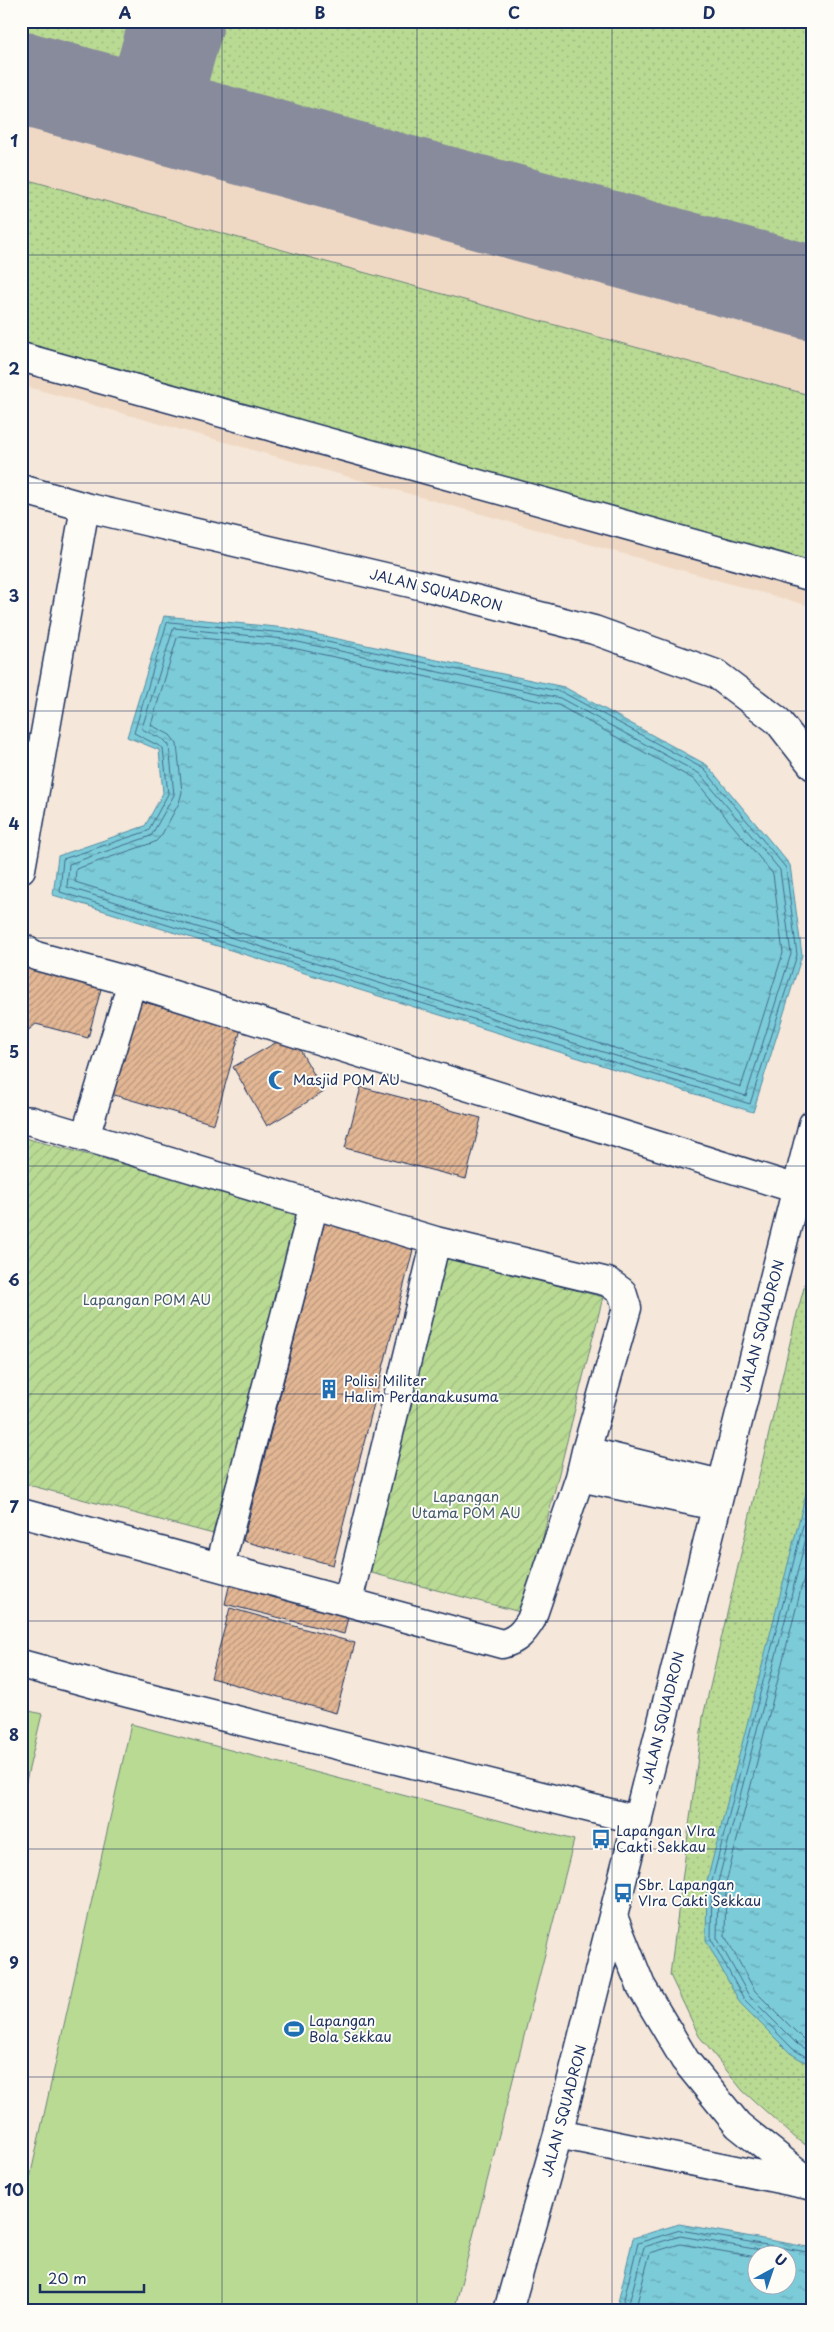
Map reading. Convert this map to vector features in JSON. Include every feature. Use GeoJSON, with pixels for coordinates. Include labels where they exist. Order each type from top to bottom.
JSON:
{"type":"FeatureCollection","features":[{"type":"Feature","properties":{"kind":"lane"},"geometry":{"type":"LineString","coordinates":[[21,357],[813,577]]}},
{"type":"Feature","properties":{"kind":"lane","name":"JALAN SQUADRON"},"geometry":{"type":"LineString","coordinates":[[21,489],[85,507],[432,588],[594,630],[716,674],[778,720],[813,766]]}},
{"type":"Feature","properties":{"kind":"lane"},"geometry":{"type":"LineString","coordinates":[[21,869],[85,507]]}},
{"type":"Feature","properties":{"kind":"lane"},"geometry":{"type":"LineString","coordinates":[[21,947],[36,956],[132,982],[797,1189]]}},
{"type":"Feature","properties":{"kind":"lane"},"geometry":{"type":"LineString","coordinates":[[85,1137],[132,982]]}},
{"type":"Feature","properties":{"kind":"lane"},"geometry":{"type":"LineString","coordinates":[[21,1120],[85,1137],[436,1241],[608,1282],[622,1292],[627,1308],[580,1477],[531,1620],[514,1641],[502,1644],[21,1513]]}},
{"type":"Feature","properties":{"kind":"lane","name":"JALAN SQUADRON"},"geometry":{"type":"LineString","coordinates":[[508,2311],[558,2134],[614,1918],[813,1124]]}},
{"type":"Feature","properties":{"kind":"lane"},"geometry":{"type":"LineString","coordinates":[[220,1566],[314,1204]]}},
{"type":"Feature","properties":{"kind":"lane"},"geometry":{"type":"LineString","coordinates":[[348,1601],[436,1241]]}},
{"type":"Feature","properties":{"kind":"lane"},"geometry":{"type":"LineString","coordinates":[[586,1451],[719,1495]]}},
{"type":"Feature","properties":{"kind":"lane"},"geometry":{"type":"LineString","coordinates":[[580,1477],[719,1495]]}},
{"type":"Feature","properties":{"kind":"lane"},"geometry":{"type":"LineString","coordinates":[[21,1664],[128,1693],[638,1820]]}},
{"type":"Feature","properties":{"kind":"lane"},"geometry":{"type":"LineString","coordinates":[[614,1918],[641,1986],[685,2060],[738,2125],[813,2186]]}},
{"type":"Feature","properties":{"kind":"lane"},"geometry":{"type":"LineString","coordinates":[[558,2134],[813,2186]]}},
{"type":"Feature","properties":{"kind":"shaded area"},"geometry":{"type":"Polygon","coordinates":[[[21,21],[813,21],[813,607],[21,385],[21,21]]]}},
{"type":"Feature","properties":{"kind":"green space"},"geometry":{"type":"Polygon","coordinates":[[[21,21],[813,21],[813,293],[288,147],[21,78],[21,21]]]}},
{"type":"Feature","properties":{"kind":"green space"},"geometry":{"type":"Polygon","coordinates":[[[21,178],[813,396],[813,565],[21,346],[21,178]]]}},
{"type":"Feature","properties":{"kind":"green space","name":"Lapangan POM AU"},"geometry":{"type":"Polygon","coordinates":[[[21,1137],[301,1211],[217,1535],[21,1483],[21,1137]]]}},
{"type":"Feature","properties":{"kind":"green space"},"geometry":{"type":"Polygon","coordinates":[[[813,1254],[813,2149],[799,2141],[743,2091],[699,2036],[670,1975],[703,1717],[795,1321],[813,1254]]]}},
{"type":"Feature","properties":{"kind":"green space","name":"Lapangan Utama POM AU"},"geometry":{"type":"Polygon","coordinates":[[[443,1256],[603,1297],[524,1613],[364,1571],[443,1256]]]}},
{"type":"Feature","properties":{"kind":"green space"},"geometry":{"type":"Polygon","coordinates":[[[21,1709],[42,1714],[21,1802],[21,1709]]]}},
{"type":"Feature","properties":{"kind":"green space","name":"Lapangan Bola Sekkau"},"geometry":{"type":"Polygon","coordinates":[[[131,1724],[574,1840],[454,2311],[21,2311],[21,2218],[131,1724]]]}},
{"type":"Feature","properties":{"kind":"water"},"geometry":{"type":"Polygon","coordinates":[[[164,616],[286,628],[564,687],[707,765],[790,865],[802,955],[753,1112],[53,895],[58,856],[145,826],[163,793],[159,750],[127,737],[164,616]]]}},
{"type":"Feature","properties":{"kind":"water"},"geometry":{"type":"Polygon","coordinates":[[[813,1466],[813,2067],[790,2053],[740,2003],[706,1940],[707,1881],[813,1466]]]}},
{"type":"Feature","properties":{"kind":"water"},"geometry":{"type":"Polygon","coordinates":[[[679,2224],[791,2244],[746,2244],[746,2294],[796,2294],[796,2245],[813,2248],[813,2311],[616,2311],[633,2238],[679,2224]]]}},
{"type":"Feature","properties":{"kind":"building"},"geometry":{"type":"Polygon","coordinates":[[[21,964],[102,985],[88,1038],[36,1024],[21,1036],[21,964]]]}},
{"type":"Feature","properties":{"kind":"building"},"geometry":{"type":"Polygon","coordinates":[[[137,1000],[241,1029],[214,1124],[111,1094],[137,1000]]]}},
{"type":"Feature","properties":{"kind":"building","name":"Masjid POM AU"},"geometry":{"type":"Polygon","coordinates":[[[291,1034],[324,1092],[267,1126],[233,1067],[291,1034]]]}},
{"type":"Feature","properties":{"kind":"building"},"geometry":{"type":"Polygon","coordinates":[[[361,1087],[481,1118],[466,1179],[345,1148],[361,1087]]]}},
{"type":"Feature","properties":{"kind":"building","name":"Polisi Militer Halim Perdanakusuma"},"geometry":{"type":"Polygon","coordinates":[[[326,1215],[416,1238],[333,1565],[243,1541],[326,1215]]]}},
{"type":"Feature","properties":{"kind":"building"},"geometry":{"type":"Polygon","coordinates":[[[232,1574],[351,1604],[344,1634],[225,1604],[232,1574]]]}},
{"type":"Feature","properties":{"kind":"building"},"geometry":{"type":"Polygon","coordinates":[[[230,1608],[355,1643],[336,1713],[211,1678],[230,1608]]]}},
{"type":"Feature","properties":{"kind":"taxiway"},"geometry":{"type":"LineString","coordinates":[[151,112],[177,21]]}},
{"type":"Feature","properties":{"kind":"taxiway"},"geometry":{"type":"LineString","coordinates":[[21,78],[813,293]]}},
{"type":"Feature","properties":{"kind":"place","name":"Masjid POM AU"},"geometry":{"type":"Point","coordinates":[278,1080]}},
{"type":"Feature","properties":{"kind":"place","name":"Polisi Militer Halim Perdanakusuma"},"geometry":{"type":"Point","coordinates":[329,1389]}},
{"type":"Feature","properties":{"kind":"place","name":"Lapangan VIra Cakti Sekkau"},"geometry":{"type":"Point","coordinates":[601,1839]}},
{"type":"Feature","properties":{"kind":"place","name":"Sbr. Lapangan VIra Cakti Sekkau"},"geometry":{"type":"Point","coordinates":[623,1893]}},
{"type":"Feature","properties":{"kind":"place","name":"Lapangan Bola Sekkau"},"geometry":{"type":"Point","coordinates":[294,2029]}}]}
